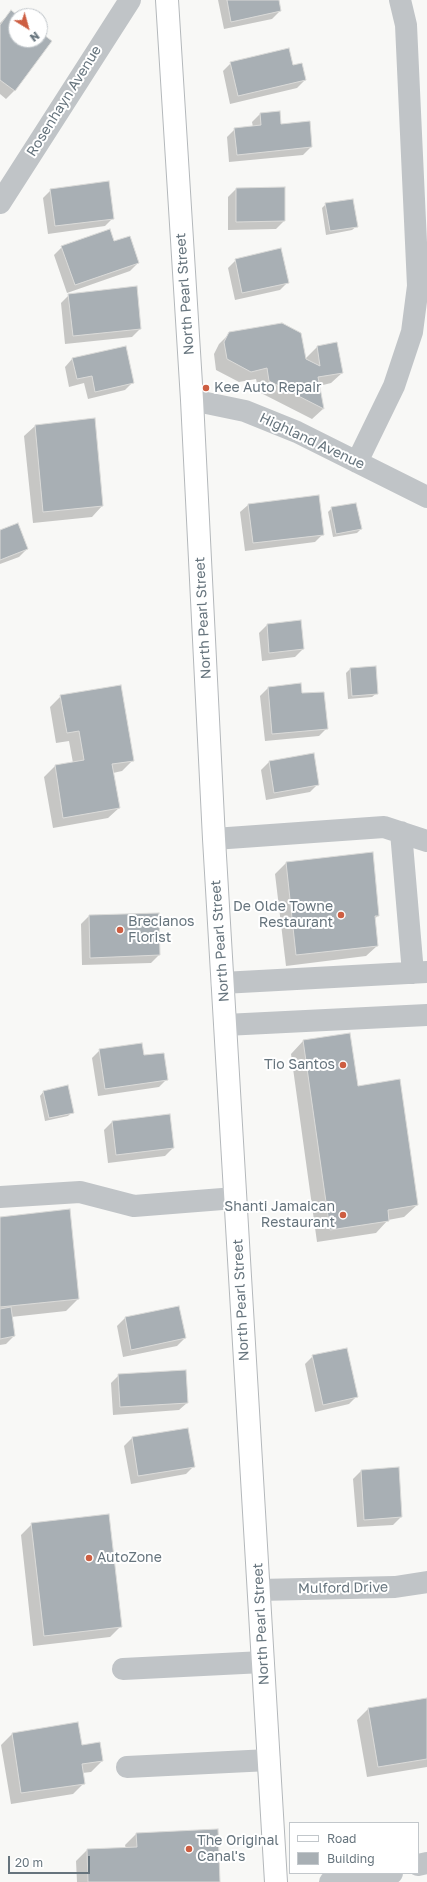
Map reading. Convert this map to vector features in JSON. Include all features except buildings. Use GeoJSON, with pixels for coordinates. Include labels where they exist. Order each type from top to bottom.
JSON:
{"type":"FeatureCollection","features":[{"type":"Feature","properties":{"kind":"main road","name":"North Pearl Street"},"geometry":{"type":"LineString","coordinates":[[167,0],[192,400],[222,983],[276,1882]]}},
{"type":"Feature","properties":{"kind":"street","name":"Rosenhayn Avenue"},"geometry":{"type":"LineString","coordinates":[[0,203],[130,0]]}},
{"type":"Feature","properties":{"kind":"street"},"geometry":{"type":"LineString","coordinates":[[357,462],[394,386],[412,332],[418,286],[406,25],[400,0]]}},
{"type":"Feature","properties":{"kind":"street","name":"Highland Avenue"},"geometry":{"type":"LineString","coordinates":[[192,400],[245,411],[297,432],[427,496]]}},
{"type":"Feature","properties":{"kind":"street"},"geometry":{"type":"LineString","coordinates":[[214,839],[384,827],[427,841]]}},
{"type":"Feature","properties":{"kind":"street"},"geometry":{"type":"LineString","coordinates":[[222,983],[420,972],[401,832]]}},
{"type":"Feature","properties":{"kind":"street"},"geometry":{"type":"LineString","coordinates":[[225,1025],[427,1015]]}},
{"type":"Feature","properties":{"kind":"street"},"geometry":{"type":"LineString","coordinates":[[0,1197],[80,1192],[134,1206],[235,1198]]}},
{"type":"Feature","properties":{"kind":"street","name":"Mulford Drive"},"geometry":{"type":"LineString","coordinates":[[258,1590],[395,1586],[427,1582]]}},
{"type":"Feature","properties":{"kind":"street"},"geometry":{"type":"LineString","coordinates":[[123,1669],[263,1662]]}},
{"type":"Feature","properties":{"kind":"street"},"geometry":{"type":"LineString","coordinates":[[127,1767],[269,1760]]}},
{"type":"Feature","properties":{"kind":"street"},"geometry":{"type":"LineString","coordinates":[[330,1882],[366,1881],[389,1874]]}},
{"type":"Feature","properties":{"kind":"place","name":"Kee Auto Repair"},"geometry":{"type":"Point","coordinates":[206,388]}},
{"type":"Feature","properties":{"kind":"place","name":"De Olde Towne Restaurant"},"geometry":{"type":"Point","coordinates":[341,915]}},
{"type":"Feature","properties":{"kind":"place","name":"Brecianos Florist"},"geometry":{"type":"Point","coordinates":[120,930]}},
{"type":"Feature","properties":{"kind":"place","name":"Tio Santos"},"geometry":{"type":"Point","coordinates":[343,1065]}},
{"type":"Feature","properties":{"kind":"place","name":"Shanti Jamaican Restaurant"},"geometry":{"type":"Point","coordinates":[343,1215]}},
{"type":"Feature","properties":{"kind":"place","name":"AutoZone"},"geometry":{"type":"Point","coordinates":[89,1558]}},
{"type":"Feature","properties":{"kind":"place","name":"The Original Canal's"},"geometry":{"type":"Point","coordinates":[189,1849]}}]}
